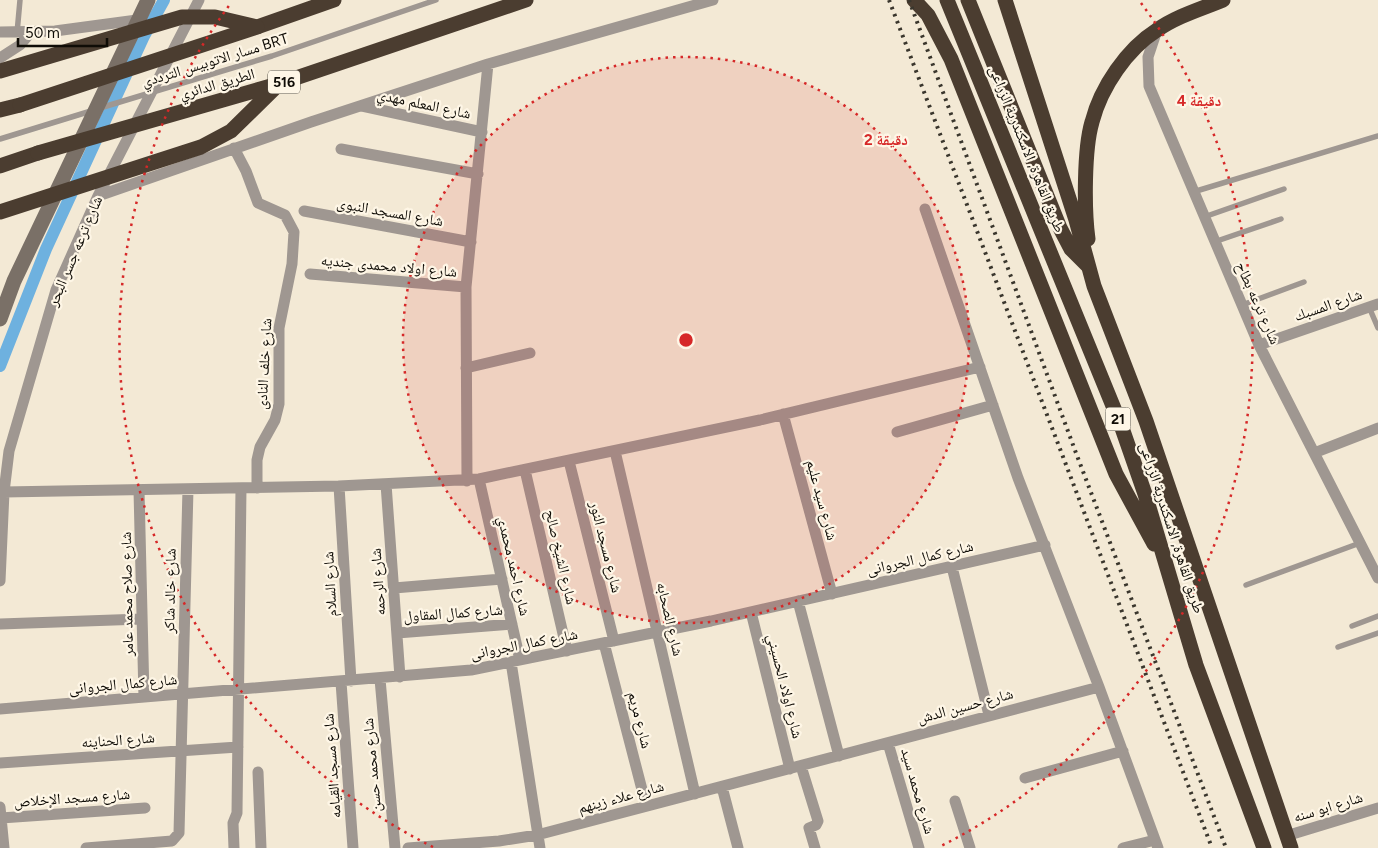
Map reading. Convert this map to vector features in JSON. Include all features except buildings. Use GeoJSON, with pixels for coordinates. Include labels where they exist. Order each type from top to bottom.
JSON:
{"type":"FeatureCollection","features":[{"type":"Feature","properties":{"kind":"highway"},"geometry":{"type":"LineString","coordinates":[[0,110],[257,28],[334,0]]}},
{"type":"Feature","properties":{"kind":"highway","name":"الطريق الدائري"},"geometry":{"type":"LineString","coordinates":[[0,166],[38,153],[278,84],[526,0]]}},
{"type":"Feature","properties":{"kind":"highway"},"geometry":{"type":"LineString","coordinates":[[914,0],[928,15],[951,58],[1078,384],[1122,487],[1167,565]]}},
{"type":"Feature","properties":{"kind":"highway","name":"طريق القاهرة, الاسكندرية الزراعى"},"geometry":{"type":"LineString","coordinates":[[947,0],[1122,428],[1167,565],[1196,665],[1264,848]]}},
{"type":"Feature","properties":{"kind":"highway"},"geometry":{"type":"LineString","coordinates":[[968,0],[1060,228],[1071,249],[1088,266]]}},
{"type":"Feature","properties":{"kind":"highway","name":"طريق القاهرة, الاسكندرية الزراعى"},"geometry":{"type":"LineString","coordinates":[[1005,0],[1094,286],[1146,421],[1289,842]]}},
{"type":"Feature","properties":{"kind":"highway"},"geometry":{"type":"LineString","coordinates":[[1094,286],[1086,205],[1091,124],[1097,105],[1122,65],[1138,45],[1157,29],[1223,0]]}},
{"type":"Feature","properties":{"kind":"highway"},"geometry":{"type":"LineString","coordinates":[[0,71],[182,17],[215,17],[257,28]]}},
{"type":"Feature","properties":{"kind":"highway"},"geometry":{"type":"LineString","coordinates":[[0,212],[201,147],[231,131],[278,84]]}},
{"type":"Feature","properties":{"kind":"street"},"geometry":{"type":"LineString","coordinates":[[0,319],[14,281],[148,0]]}},
{"type":"Feature","properties":{"kind":"street","name":"شارع ترعه جسر البحر"},"geometry":{"type":"LineString","coordinates":[[0,581],[4,492],[10,451],[56,290],[98,196],[199,0]]}},
{"type":"Feature","properties":{"kind":"street"},"geometry":{"type":"LineString","coordinates":[[98,196],[234,148],[488,64],[714,0]]}},
{"type":"Feature","properties":{"kind":"street"},"geometry":{"type":"LineString","coordinates":[[0,32],[31,32],[137,20]]}},
{"type":"Feature","properties":{"kind":"street","name":"شارع ترعه بطاح"},"geometry":{"type":"LineString","coordinates":[[1157,29],[1148,57],[1149,86],[1259,345],[1378,578]]}},
{"type":"Feature","properties":{"kind":"street"},"geometry":{"type":"LineString","coordinates":[[0,58],[20,45],[31,32]]}},
{"type":"Feature","properties":{"kind":"street","name":"شارع احمد محمدي"},"geometry":{"type":"LineString","coordinates":[[488,64],[466,287],[466,368],[473,480],[502,579],[512,624],[540,848]]}},
{"type":"Feature","properties":{"kind":"street","name":"شارع المعلم مهدي"},"geometry":{"type":"LineString","coordinates":[[359,106],[482,132]]}},
{"type":"Feature","properties":{"kind":"street","name":"شارع خلف النادى"},"geometry":{"type":"LineString","coordinates":[[234,148],[246,171],[258,203],[285,215],[293,226],[294,239],[279,328],[279,404],[275,420],[260,447],[257,460],[257,488]]}},
{"type":"Feature","properties":{"kind":"street"},"geometry":{"type":"LineString","coordinates":[[341,149],[478,174]]}},
{"type":"Feature","properties":{"kind":"street"},"geometry":{"type":"LineString","coordinates":[[925,209],[992,405],[1157,844],[1123,848]]}},
{"type":"Feature","properties":{"kind":"street","name":"شارع المسجد النبوى"},"geometry":{"type":"LineString","coordinates":[[304,212],[470,242]]}},
{"type":"Feature","properties":{"kind":"street","name":"شارع اولاد محمدى جنديه"},"geometry":{"type":"LineString","coordinates":[[310,274],[466,287]]}},
{"type":"Feature","properties":{"kind":"street","name":"شارع المسبك"},"geometry":{"type":"LineString","coordinates":[[1259,345],[1374,306]]}},
{"type":"Feature","properties":{"kind":"street"},"geometry":{"type":"LineString","coordinates":[[466,368],[530,353]]}},
{"type":"Feature","properties":{"kind":"street"},"geometry":{"type":"LineString","coordinates":[[4,492],[339,486],[473,480],[783,414],[980,367]]}},
{"type":"Feature","properties":{"kind":"street"},"geometry":{"type":"LineString","coordinates":[[897,432],[992,405]]}},
{"type":"Feature","properties":{"kind":"street","name":"شارع سيد عليم"},"geometry":{"type":"LineString","coordinates":[[783,414],[832,594]]}},
{"type":"Feature","properties":{"kind":"street"},"geometry":{"type":"LineString","coordinates":[[1314,453],[1378,428]]}},
{"type":"Feature","properties":{"kind":"street","name":"شارع الصحابه"},"geometry":{"type":"LineString","coordinates":[[616,451],[695,794]]}},
{"type":"Feature","properties":{"kind":"street","name":"شارع مسجد النور"},"geometry":{"type":"LineString","coordinates":[[569,461],[609,642]]}},
{"type":"Feature","properties":{"kind":"street","name":"شارع الشيخ صالح"},"geometry":{"type":"LineString","coordinates":[[525,470],[567,651]]}},
{"type":"Feature","properties":{"kind":"street","name":"شارع الرحمه"},"geometry":{"type":"LineString","coordinates":[[386,484],[400,677]]}},
{"type":"Feature","properties":{"kind":"street","name":"شارع السلام"},"geometry":{"type":"LineString","coordinates":[[339,486],[346,681]]}},
{"type":"Feature","properties":{"kind":"street"},"geometry":{"type":"LineString","coordinates":[[234,848],[233,823],[237,813],[241,488]]}},
{"type":"Feature","properties":{"kind":"street","name":"شارع خالد شاكر"},"geometry":{"type":"LineString","coordinates":[[86,848],[175,839],[179,833],[188,489]]}},
{"type":"Feature","properties":{"kind":"street","name":"شارع صلاح محمد عامر"},"geometry":{"type":"LineString","coordinates":[[140,490],[144,697]]}},
{"type":"Feature","properties":{"kind":"street","name":"شارع كمال الجروانى"},"geometry":{"type":"LineString","coordinates":[[0,710],[471,670],[751,612],[1045,545]]}},
{"type":"Feature","properties":{"kind":"street"},"geometry":{"type":"LineString","coordinates":[[952,566],[989,715]]}},
{"type":"Feature","properties":{"kind":"street","name":"شارع كمال المقاول"},"geometry":{"type":"LineString","coordinates":[[394,588],[502,579]]}},
{"type":"Feature","properties":{"kind":"street"},"geometry":{"type":"LineString","coordinates":[[798,601],[839,756]]}},
{"type":"Feature","properties":{"kind":"street","name":"شارع اولاد الحسيني"},"geometry":{"type":"LineString","coordinates":[[751,612],[795,767],[818,821],[816,825],[809,828],[815,848]]}},
{"type":"Feature","properties":{"kind":"street"},"geometry":{"type":"LineString","coordinates":[[0,624],[142,619]]}},
{"type":"Feature","properties":{"kind":"street","name":"شارع كمال المقاول"},"geometry":{"type":"LineString","coordinates":[[397,633],[512,624]]}},
{"type":"Feature","properties":{"kind":"street","name":"شارع مريم"},"geometry":{"type":"LineString","coordinates":[[609,642],[646,805]]}},
{"type":"Feature","properties":{"kind":"street","name":"شارع محمد حسن"},"geometry":{"type":"LineString","coordinates":[[380,679],[394,848]]}},
{"type":"Feature","properties":{"kind":"street","name":"شارع مسجد القيامه"},"geometry":{"type":"LineString","coordinates":[[346,681],[353,848]]}},
{"type":"Feature","properties":{"kind":"street","name":"شارع حسين الدش"},"geometry":{"type":"LineString","coordinates":[[839,756],[1099,687]]}},
{"type":"Feature","properties":{"kind":"street","name":"شارع محمد سيد"},"geometry":{"type":"LineString","coordinates":[[888,742],[919,848]]}},
{"type":"Feature","properties":{"kind":"street","name":"شارع الحناينه"},"geometry":{"type":"LineString","coordinates":[[0,763],[238,747]]}},
{"type":"Feature","properties":{"kind":"street"},"geometry":{"type":"LineString","coordinates":[[1025,778],[1123,751]]}},
{"type":"Feature","properties":{"kind":"street","name":"شارع علاء زينهم"},"geometry":{"type":"LineString","coordinates":[[408,848],[499,841],[537,835],[839,756]]}},
{"type":"Feature","properties":{"kind":"street"},"geometry":{"type":"LineString","coordinates":[[258,772],[261,848]]}},
{"type":"Feature","properties":{"kind":"street"},"geometry":{"type":"LineString","coordinates":[[722,787],[738,848]]}},
{"type":"Feature","properties":{"kind":"street"},"geometry":{"type":"LineString","coordinates":[[955,800],[970,848]]}},
{"type":"Feature","properties":{"kind":"street","name":"شارع مسجد الإخلاص"},"geometry":{"type":"LineString","coordinates":[[1,812],[145,808]]}},
{"type":"Feature","properties":{"kind":"street","name":"شارع ابو سنه"},"geometry":{"type":"LineString","coordinates":[[1289,842],[1378,808]]}},
{"type":"Feature","properties":{"kind":"street"},"geometry":{"type":"LineString","coordinates":[[1,812],[4,848]]}},
{"type":"Feature","properties":{"kind":"lane"},"geometry":{"type":"LineString","coordinates":[[17,33],[20,0]]}},
{"type":"Feature","properties":{"kind":"lane","name":"مسار الاتوبيس الترددي BRT"},"geometry":{"type":"LineString","coordinates":[[0,139],[272,56],[436,0]]}},
{"type":"Feature","properties":{"kind":"lane"},"geometry":{"type":"LineString","coordinates":[[1193,192],[1378,136]]}},
{"type":"Feature","properties":{"kind":"lane"},"geometry":{"type":"LineString","coordinates":[[1204,217],[1284,188]]}},
{"type":"Feature","properties":{"kind":"lane"},"geometry":{"type":"LineString","coordinates":[[1214,242],[1281,219]]}},
{"type":"Feature","properties":{"kind":"lane"},"geometry":{"type":"LineString","coordinates":[[1242,305],[1304,282]]}},
{"type":"Feature","properties":{"kind":"lane"},"geometry":{"type":"LineString","coordinates":[[1374,306],[1378,328]]}},
{"type":"Feature","properties":{"kind":"lane"},"geometry":{"type":"LineString","coordinates":[[1246,585],[1360,543]]}},
{"type":"Feature","properties":{"kind":"lane"},"geometry":{"type":"LineString","coordinates":[[1352,626],[1378,616]]}},
{"type":"Feature","properties":{"kind":"lane"},"geometry":{"type":"LineString","coordinates":[[1338,648],[1378,633]]}},
{"type":"Feature","properties":{"kind":"waterway"},"geometry":{"type":"LineString","coordinates":[[0,366],[46,249],[144,36],[164,0]]}},
{"type":"Feature","properties":{"kind":"railway"},"geometry":{"type":"LineString","coordinates":[[889,0],[1212,848]]}},
{"type":"Feature","properties":{"kind":"railway"},"geometry":{"type":"LineString","coordinates":[[909,0],[1076,453],[1226,848]]}}]}
